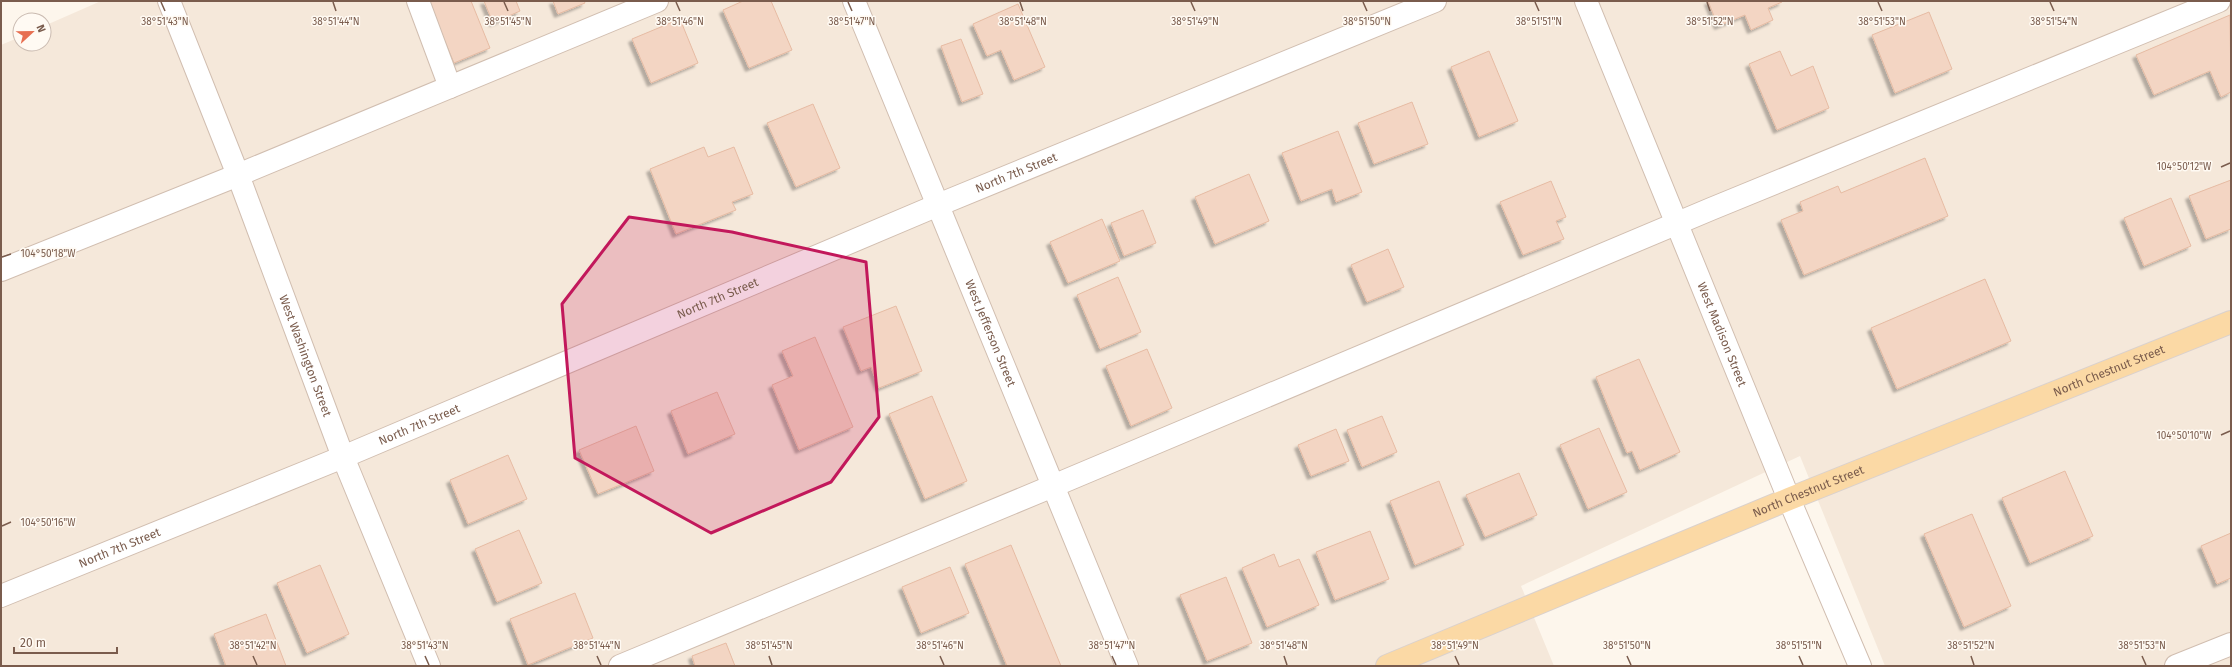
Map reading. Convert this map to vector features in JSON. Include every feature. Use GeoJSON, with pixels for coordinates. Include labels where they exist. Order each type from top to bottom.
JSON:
{"type":"FeatureCollection","features":[{"type":"Feature","properties":{"kind":"main road","name":"North Chestnut Street"},"geometry":{"type":"LineString","coordinates":[[1387,666],[1789,499],[2231,322]]}},
{"type":"Feature","properties":{"kind":"street","name":"West Washington Street"},"geometry":{"type":"LineString","coordinates":[[169,1],[238,176],[343,457],[429,666]]}},
{"type":"Feature","properties":{"kind":"street"},"geometry":{"type":"LineString","coordinates":[[418,1],[450,87]]}},
{"type":"Feature","properties":{"kind":"street"},"geometry":{"type":"LineString","coordinates":[[1,270],[238,176],[657,1]]}},
{"type":"Feature","properties":{"kind":"street","name":"West Jefferson Street"},"geometry":{"type":"LineString","coordinates":[[854,1],[1127,666]]}},
{"type":"Feature","properties":{"kind":"street","name":"North 7th Street"},"geometry":{"type":"LineString","coordinates":[[1,596],[343,457],[938,205],[1434,1]]}},
{"type":"Feature","properties":{"kind":"street","name":"West Madison Street"},"geometry":{"type":"LineString","coordinates":[[1586,1],[1789,499],[1860,666]]}},
{"type":"Feature","properties":{"kind":"street"},"geometry":{"type":"LineString","coordinates":[[620,666],[1053,486],[1677,223],[2219,1]]}},
{"type":"Feature","properties":{"kind":"street"},"geometry":{"type":"LineString","coordinates":[[2176,666],[2231,644]]}},
{"type":"Feature","properties":{"kind":"highlighted area"},"geometry":{"type":"Polygon","coordinates":[[[629,217],[732,232],[866,262],[879,417],[831,482],[711,533],[575,458],[562,304],[629,217]]]}},
{"type":"Feature","properties":{"kind":"shaded area"},"geometry":{"type":"Polygon","coordinates":[[[101,1],[2231,1],[2231,666],[1885,666],[1800,456],[1521,586],[1554,666],[1,666],[1,45],[12,40],[12,52],[52,52],[52,22],[101,1]]]}},
{"type":"Feature","properties":{"kind":"building"},"geometry":{"type":"Polygon","coordinates":[[[428,1],[471,1],[490,48],[454,63],[428,1]]]}},
{"type":"Feature","properties":{"kind":"building"},"geometry":{"type":"Polygon","coordinates":[[[484,1],[516,1],[520,11],[493,23],[484,1]]]}},
{"type":"Feature","properties":{"kind":"building"},"geometry":{"type":"Polygon","coordinates":[[[553,1],[584,1],[585,3],[558,14],[553,1]]]}},
{"type":"Feature","properties":{"kind":"building"},"geometry":{"type":"Polygon","coordinates":[[[743,1],[771,1],[792,50],[749,68],[723,10],[743,1]]]}},
{"type":"Feature","properties":{"kind":"building"},"geometry":{"type":"Polygon","coordinates":[[[1708,1],[1782,2],[1768,8],[1773,20],[1751,30],[1745,15],[1718,26],[1708,1]]]}},
{"type":"Feature","properties":{"kind":"building"},"geometry":{"type":"Polygon","coordinates":[[[1018,4],[1045,67],[1014,80],[1001,50],[987,56],[973,24],[1018,4]]]}},
{"type":"Feature","properties":{"kind":"building"},"geometry":{"type":"Polygon","coordinates":[[[1929,12],[1952,69],[1895,93],[1872,35],[1929,12]]]}},
{"type":"Feature","properties":{"kind":"building"},"geometry":{"type":"Polygon","coordinates":[[[2230,15],[2231,92],[2221,97],[2210,71],[2154,95],[2136,55],[2230,15]]]}},
{"type":"Feature","properties":{"kind":"building"},"geometry":{"type":"Polygon","coordinates":[[[680,19],[698,63],[651,83],[632,39],[680,19]]]}},
{"type":"Feature","properties":{"kind":"building"},"geometry":{"type":"Polygon","coordinates":[[[961,39],[983,94],[962,102],[941,46],[961,39]]]}},
{"type":"Feature","properties":{"kind":"building"},"geometry":{"type":"Polygon","coordinates":[[[1489,51],[1518,121],[1479,137],[1451,67],[1489,51]]]}},
{"type":"Feature","properties":{"kind":"building"},"geometry":{"type":"Polygon","coordinates":[[[1780,51],[1791,76],[1813,66],[1829,108],[1777,130],[1749,64],[1780,51]]]}},
{"type":"Feature","properties":{"kind":"building"},"geometry":{"type":"Polygon","coordinates":[[[1412,102],[1428,144],[1374,164],[1358,123],[1412,102]]]}},
{"type":"Feature","properties":{"kind":"building"},"geometry":{"type":"Polygon","coordinates":[[[813,104],[840,168],[796,187],[767,123],[813,104]]]}},
{"type":"Feature","properties":{"kind":"building"},"geometry":{"type":"Polygon","coordinates":[[[1338,131],[1362,192],[1336,202],[1332,189],[1301,201],[1282,153],[1338,131]]]}},
{"type":"Feature","properties":{"kind":"building"},"geometry":{"type":"Polygon","coordinates":[[[704,147],[708,157],[734,147],[753,194],[732,202],[736,210],[676,234],[650,169],[704,147]]]}},
{"type":"Feature","properties":{"kind":"building"},"geometry":{"type":"Polygon","coordinates":[[[1925,158],[1948,216],[1804,275],[1781,220],[1803,211],[1800,202],[1838,186],[1841,193],[1925,158]]]}},
{"type":"Feature","properties":{"kind":"building"},"geometry":{"type":"Polygon","coordinates":[[[1249,174],[1269,221],[1215,244],[1195,197],[1249,174]]]}},
{"type":"Feature","properties":{"kind":"building"},"geometry":{"type":"Polygon","coordinates":[[[2231,180],[2231,229],[2206,239],[2189,196],[2231,180]]]}},
{"type":"Feature","properties":{"kind":"building"},"geometry":{"type":"Polygon","coordinates":[[[1551,181],[1566,217],[1556,221],[1564,239],[1523,255],[1500,202],[1551,181]]]}},
{"type":"Feature","properties":{"kind":"building"},"geometry":{"type":"Polygon","coordinates":[[[2171,198],[2191,246],[2144,266],[2124,218],[2171,198]]]}},
{"type":"Feature","properties":{"kind":"building"},"geometry":{"type":"Polygon","coordinates":[[[1143,210],[1156,243],[1124,256],[1111,223],[1143,210]]]}},
{"type":"Feature","properties":{"kind":"building"},"geometry":{"type":"Polygon","coordinates":[[[1102,219],[1120,261],[1068,283],[1050,242],[1102,219]]]}},
{"type":"Feature","properties":{"kind":"building"},"geometry":{"type":"Polygon","coordinates":[[[1388,249],[1404,287],[1367,302],[1351,265],[1388,249]]]}},
{"type":"Feature","properties":{"kind":"building"},"geometry":{"type":"Polygon","coordinates":[[[1118,277],[1141,332],[1100,349],[1077,295],[1118,277]]]}},
{"type":"Feature","properties":{"kind":"building"},"geometry":{"type":"Polygon","coordinates":[[[1985,279],[2011,341],[1897,389],[1871,328],[1985,279]]]}},
{"type":"Feature","properties":{"kind":"building"},"geometry":{"type":"Polygon","coordinates":[[[896,306],[922,371],[879,388],[871,367],[861,371],[843,327],[896,306]]]}},
{"type":"Feature","properties":{"kind":"building"},"geometry":{"type":"Polygon","coordinates":[[[815,337],[853,427],[799,450],[772,385],[793,376],[782,351],[815,337]]]}},
{"type":"Feature","properties":{"kind":"building"},"geometry":{"type":"Polygon","coordinates":[[[1147,349],[1172,408],[1131,426],[1106,366],[1147,349]]]}},
{"type":"Feature","properties":{"kind":"building"},"geometry":{"type":"Polygon","coordinates":[[[1639,359],[1680,452],[1640,470],[1632,451],[1627,453],[1596,377],[1639,359]]]}},
{"type":"Feature","properties":{"kind":"building"},"geometry":{"type":"Polygon","coordinates":[[[717,392],[735,434],[688,454],[671,411],[717,392]]]}},
{"type":"Feature","properties":{"kind":"building"},"geometry":{"type":"Polygon","coordinates":[[[932,396],[967,481],[925,499],[889,414],[932,396]]]}},
{"type":"Feature","properties":{"kind":"building"},"geometry":{"type":"Polygon","coordinates":[[[1382,416],[1397,452],[1362,467],[1347,430],[1382,416]]]}},
{"type":"Feature","properties":{"kind":"building"},"geometry":{"type":"Polygon","coordinates":[[[636,426],[654,471],[598,494],[579,450],[636,426]]]}},
{"type":"Feature","properties":{"kind":"building"},"geometry":{"type":"Polygon","coordinates":[[[1599,428],[1627,492],[1588,509],[1560,445],[1599,428]]]}},
{"type":"Feature","properties":{"kind":"building"},"geometry":{"type":"Polygon","coordinates":[[[1336,429],[1349,461],[1311,476],[1298,445],[1336,429]]]}},
{"type":"Feature","properties":{"kind":"building"},"geometry":{"type":"Polygon","coordinates":[[[508,455],[527,499],[468,524],[450,480],[508,455]]]}},
{"type":"Feature","properties":{"kind":"building"},"geometry":{"type":"Polygon","coordinates":[[[2065,471],[2093,536],[2030,563],[2002,498],[2065,471]]]}},
{"type":"Feature","properties":{"kind":"building"},"geometry":{"type":"Polygon","coordinates":[[[1519,473],[1537,515],[1485,537],[1466,495],[1519,473]]]}},
{"type":"Feature","properties":{"kind":"building"},"geometry":{"type":"Polygon","coordinates":[[[1439,481],[1464,545],[1415,565],[1390,501],[1439,481]]]}},
{"type":"Feature","properties":{"kind":"building"},"geometry":{"type":"Polygon","coordinates":[[[1972,514],[2011,606],[1964,627],[1924,534],[1972,514]]]}},
{"type":"Feature","properties":{"kind":"building"},"geometry":{"type":"Polygon","coordinates":[[[519,530],[542,583],[497,602],[475,549],[519,530]]]}},
{"type":"Feature","properties":{"kind":"building"},"geometry":{"type":"Polygon","coordinates":[[[1370,531],[1389,579],[1335,600],[1316,552],[1370,531]]]}},
{"type":"Feature","properties":{"kind":"building"},"geometry":{"type":"Polygon","coordinates":[[[2231,533],[2231,578],[2217,584],[2201,546],[2231,533]]]}},
{"type":"Feature","properties":{"kind":"building"},"geometry":{"type":"Polygon","coordinates":[[[1011,545],[1061,666],[1007,666],[965,564],[1011,545]]]}},
{"type":"Feature","properties":{"kind":"building"},"geometry":{"type":"Polygon","coordinates":[[[1274,554],[1279,567],[1299,559],[1319,605],[1267,627],[1242,568],[1274,554]]]}},
{"type":"Feature","properties":{"kind":"building"},"geometry":{"type":"Polygon","coordinates":[[[320,565],[349,634],[307,653],[277,583],[320,565]]]}},
{"type":"Feature","properties":{"kind":"building"},"geometry":{"type":"Polygon","coordinates":[[[950,567],[969,613],[921,633],[902,587],[950,567]]]}},
{"type":"Feature","properties":{"kind":"building"},"geometry":{"type":"Polygon","coordinates":[[[1226,577],[1252,643],[1207,661],[1180,595],[1226,577]]]}},
{"type":"Feature","properties":{"kind":"building"},"geometry":{"type":"Polygon","coordinates":[[[575,593],[593,638],[528,665],[510,619],[575,593]]]}},
{"type":"Feature","properties":{"kind":"building"},"geometry":{"type":"Polygon","coordinates":[[[266,614],[286,666],[226,666],[214,634],[266,614]]]}},
{"type":"Feature","properties":{"kind":"building"},"geometry":{"type":"Polygon","coordinates":[[[726,643],[735,666],[695,666],[692,656],[726,643]]]}}]}
